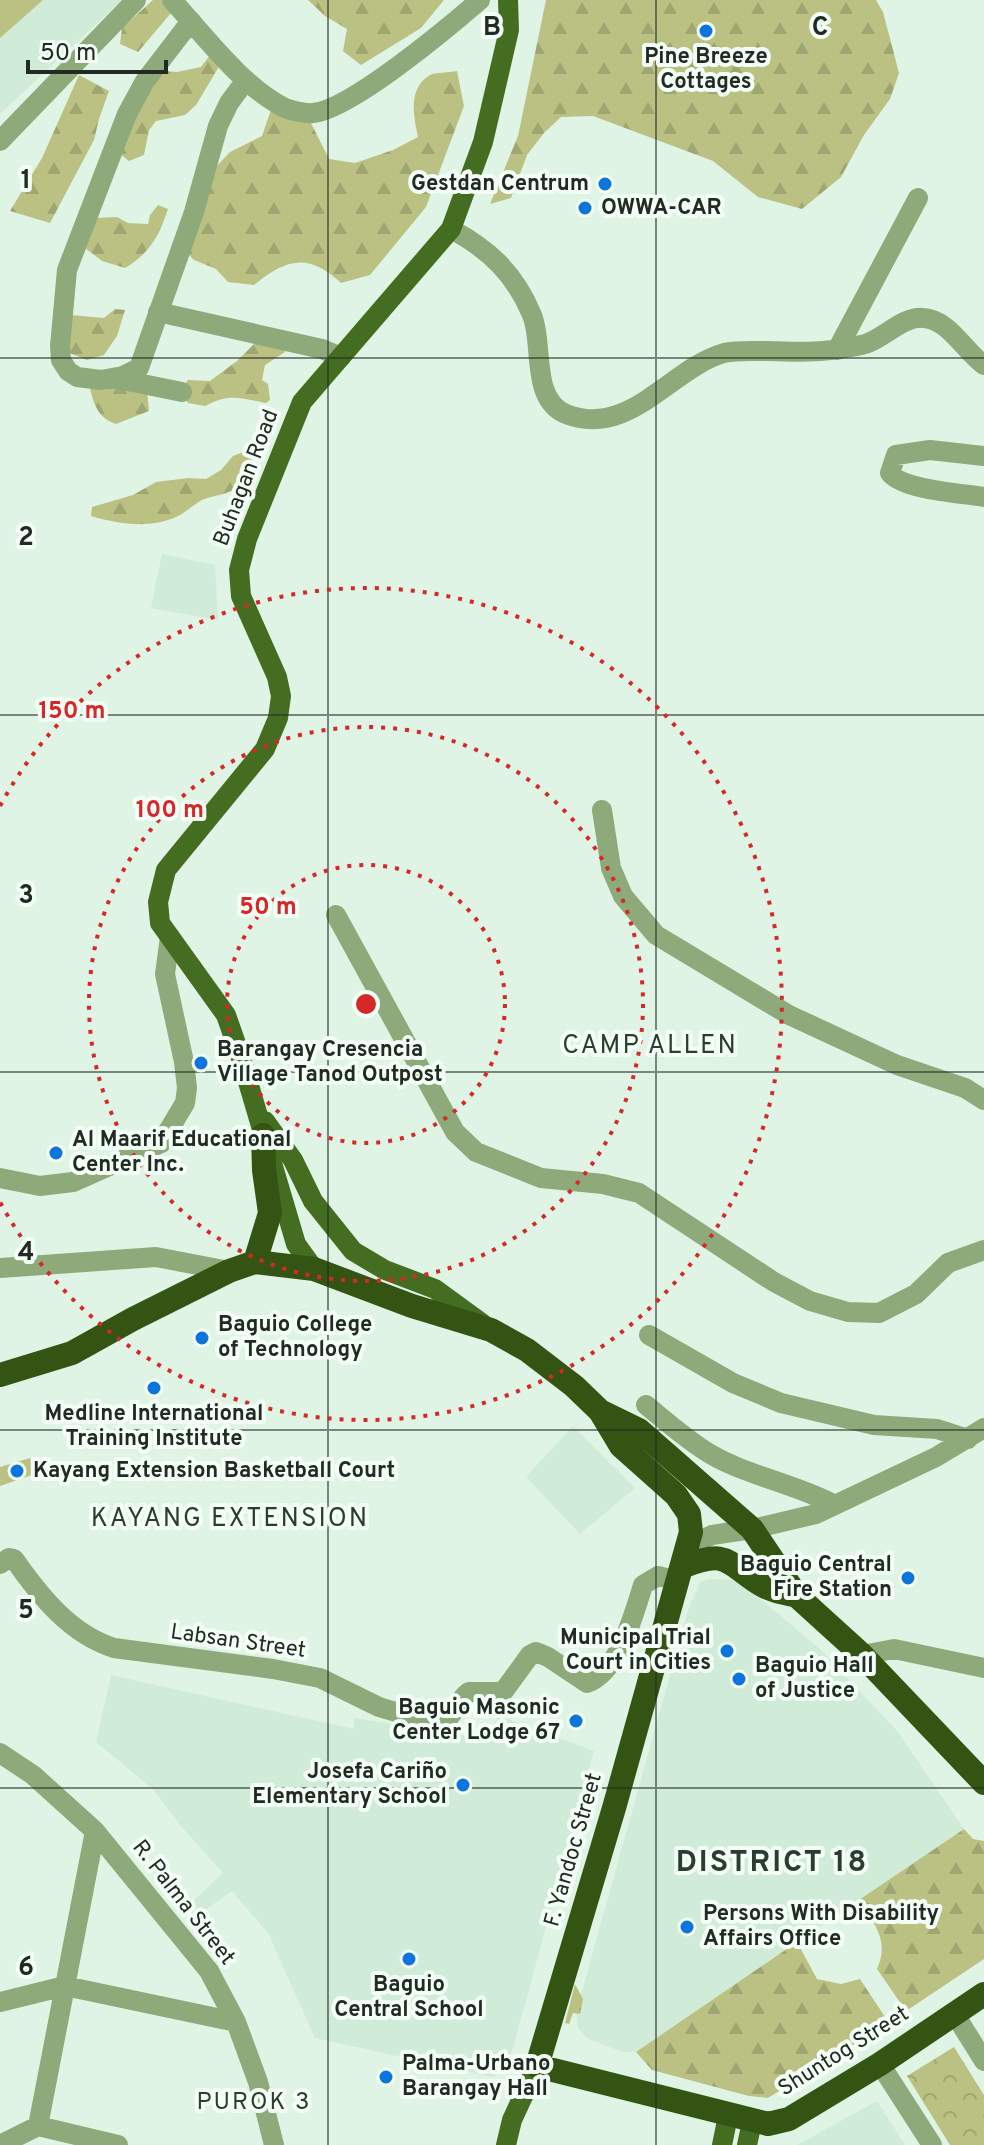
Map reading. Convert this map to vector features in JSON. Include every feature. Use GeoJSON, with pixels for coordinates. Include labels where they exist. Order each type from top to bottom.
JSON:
{"type":"FeatureCollection","features":[{"type":"Feature","properties":{"kind":"highway"},"geometry":{"type":"LineString","coordinates":[[255,1262],[270,1213],[263,1135]]}},
{"type":"Feature","properties":{"kind":"highway"},"geometry":{"type":"LineString","coordinates":[[0,1375],[72,1353],[229,1271],[255,1262],[314,1269],[412,1306],[491,1330],[527,1350],[574,1386],[600,1411],[621,1446],[676,1495],[689,1514],[691,1532],[684,1565],[718,1557],[733,1562],[761,1585],[797,1596]]}},
{"type":"Feature","properties":{"kind":"highway"},"geometry":{"type":"LineString","coordinates":[[600,1411],[639,1430],[752,1529],[797,1596],[862,1655],[984,1783]]}},
{"type":"Feature","properties":{"kind":"highway","name":"F. Yandoc Street"},"geometry":{"type":"LineString","coordinates":[[537,2066],[684,1565]]}},
{"type":"Feature","properties":{"kind":"highway","name":"Shuntog Street"},"geometry":{"type":"LineString","coordinates":[[537,2066],[728,2116],[750,2133],[789,2119],[880,2064],[984,1994]]}},
{"type":"Feature","properties":{"kind":"main road","name":"Buhagan Road"},"geometry":{"type":"LineString","coordinates":[[314,1269],[296,1244],[226,1015],[160,923],[158,902],[166,870],[265,749],[278,718],[281,696],[277,677],[241,596],[239,570],[247,539],[302,402],[451,229],[483,142],[509,30],[508,0]]}},
{"type":"Feature","properties":{"kind":"main road","name":"Buhagan Road"},"geometry":{"type":"LineString","coordinates":[[255,1108],[293,1160],[313,1201],[353,1251],[385,1270],[435,1289],[491,1330]]}},
{"type":"Feature","properties":{"kind":"main road","name":"F. Yandoc Street"},"geometry":{"type":"LineString","coordinates":[[506,2145],[512,2120],[537,2066]]}},
{"type":"Feature","properties":{"kind":"main road"},"geometry":{"type":"LineString","coordinates":[[722,2145],[728,2116]]}},
{"type":"Feature","properties":{"kind":"street"},"geometry":{"type":"LineString","coordinates":[[0,141],[136,0]]}},
{"type":"Feature","properties":{"kind":"street"},"geometry":{"type":"LineString","coordinates":[[172,0],[246,80],[284,108],[313,113],[347,102],[480,0]]}},
{"type":"Feature","properties":{"kind":"street"},"geometry":{"type":"LineString","coordinates":[[191,21],[145,81],[127,114],[67,270],[61,360],[68,371],[77,377],[101,380],[139,368],[194,212],[218,126],[229,103],[246,80]]}},
{"type":"Feature","properties":{"kind":"street"},"geometry":{"type":"LineString","coordinates":[[837,350],[918,198]]}},
{"type":"Feature","properties":{"kind":"street"},"geometry":{"type":"LineString","coordinates":[[451,229],[482,246],[515,281],[534,318],[542,380],[552,403],[564,413],[586,419],[609,417],[629,410],[708,359],[727,352],[837,350],[869,342],[908,321],[923,318],[939,323],[984,365]]}},
{"type":"Feature","properties":{"kind":"street"},"geometry":{"type":"LineString","coordinates":[[158,312],[322,349],[341,357]]}},
{"type":"Feature","properties":{"kind":"street"},"geometry":{"type":"LineString","coordinates":[[113,378],[182,392]]}},
{"type":"Feature","properties":{"kind":"street"},"geometry":{"type":"LineString","coordinates":[[984,456],[930,450],[896,455],[890,473],[895,480],[916,486],[984,497]]}},
{"type":"Feature","properties":{"kind":"street"},"geometry":{"type":"LineString","coordinates":[[602,810],[611,868],[623,896],[656,935],[789,1015],[897,1065],[965,1088],[984,1100]]}},
{"type":"Feature","properties":{"kind":"street"},"geometry":{"type":"LineString","coordinates":[[336,915],[455,1132],[476,1152],[541,1178],[603,1184],[639,1193],[774,1282],[810,1301],[848,1312],[879,1313],[916,1294],[948,1263],[984,1250]]}},
{"type":"Feature","properties":{"kind":"street"},"geometry":{"type":"LineString","coordinates":[[0,1178],[40,1186],[73,1182],[161,1143],[185,1103],[187,1088],[182,1049],[165,974],[170,937]]}},
{"type":"Feature","properties":{"kind":"street"},"geometry":{"type":"LineString","coordinates":[[0,1268],[156,1257],[229,1271]]}},
{"type":"Feature","properties":{"kind":"street"},"geometry":{"type":"LineString","coordinates":[[649,1335],[733,1383],[781,1403],[874,1425],[976,1433]]}},
{"type":"Feature","properties":{"kind":"street"},"geometry":{"type":"LineString","coordinates":[[646,1405],[712,1455],[777,1483],[815,1494],[835,1505]]}},
{"type":"Feature","properties":{"kind":"street"},"geometry":{"type":"LineString","coordinates":[[684,1565],[712,1535],[816,1514],[976,1433]]}},
{"type":"Feature","properties":{"kind":"street","name":"Labsan Street"},"geometry":{"type":"LineString","coordinates":[[0,1564],[9,1558],[14,1559],[53,1608],[94,1642],[114,1648],[320,1678],[379,1707],[436,1724],[445,1722],[453,1715],[469,1692],[503,1692],[530,1655],[536,1652],[587,1683],[597,1679],[626,1637],[643,1585],[684,1565]]}},
{"type":"Feature","properties":{"kind":"street"},"geometry":{"type":"LineString","coordinates":[[862,1655],[894,1649],[984,1668]]}},
{"type":"Feature","properties":{"kind":"street","name":"R. Palma Street"},"geometry":{"type":"LineString","coordinates":[[0,1753],[33,1775],[95,1831],[209,1971],[236,2022],[258,2082],[274,2145]]}},
{"type":"Feature","properties":{"kind":"street"},"geometry":{"type":"LineString","coordinates":[[38,2126],[95,1831]]}},
{"type":"Feature","properties":{"kind":"street"},"geometry":{"type":"LineString","coordinates":[[0,2002],[65,1986],[236,2022]]}},
{"type":"Feature","properties":{"kind":"street"},"geometry":{"type":"LineString","coordinates":[[954,2013],[984,2061]]}},
{"type":"Feature","properties":{"kind":"street"},"geometry":{"type":"LineString","coordinates":[[880,2064],[932,2145]]}},
{"type":"Feature","properties":{"kind":"street"},"geometry":{"type":"LineString","coordinates":[[0,2145],[38,2126],[118,2145]]}},
{"type":"Feature","properties":{"kind":"shaded area"},"geometry":{"type":"Polygon","coordinates":[[[0,0],[122,0],[0,114],[0,0]]]}},
{"type":"Feature","properties":{"kind":"shaded area"},"geometry":{"type":"Polygon","coordinates":[[[162,554],[215,565],[218,620],[151,608],[162,554]]]}},
{"type":"Feature","properties":{"kind":"shaded area"},"geometry":{"type":"Polygon","coordinates":[[[573,1426],[635,1488],[580,1534],[526,1477],[573,1426]]]}},
{"type":"Feature","properties":{"kind":"shaded area"},"geometry":{"type":"Polygon","coordinates":[[[738,1580],[820,1649],[898,1732],[964,1829],[636,2052],[622,2052],[587,2038],[578,2028],[576,2013],[689,1607],[701,1581],[738,1580]]]}},
{"type":"Feature","properties":{"kind":"shaded area"},"geometry":{"type":"Polygon","coordinates":[[[111,1675],[354,1729],[354,1718],[483,1738],[499,1716],[594,1751],[512,2052],[493,2077],[315,2038],[268,1933],[232,1891],[195,1917],[187,1907],[223,1873],[153,1789],[96,1742],[111,1675]]]}},
{"type":"Feature","properties":{"kind":"shaded area"},"geometry":{"type":"Polygon","coordinates":[[[877,2101],[905,2145],[797,2145],[877,2101]]]}},
{"type":"Feature","properties":{"kind":"green space"},"geometry":{"type":"Polygon","coordinates":[[[0,0],[43,0],[0,38],[0,0]]]}},
{"type":"Feature","properties":{"kind":"green space"},"geometry":{"type":"Polygon","coordinates":[[[153,0],[182,0],[138,52],[120,44],[122,28],[153,0]]]}},
{"type":"Feature","properties":{"kind":"green space"},"geometry":{"type":"Polygon","coordinates":[[[308,0],[444,0],[421,28],[361,65],[343,51],[347,29],[325,16],[308,0]]]}},
{"type":"Feature","properties":{"kind":"green space"},"geometry":{"type":"Polygon","coordinates":[[[546,0],[876,0],[883,12],[899,73],[890,99],[864,135],[841,177],[802,209],[758,197],[713,161],[593,116],[561,117],[527,155],[511,198],[490,204],[518,136],[546,0]]]}},
{"type":"Feature","properties":{"kind":"green space"},"geometry":{"type":"Polygon","coordinates":[[[220,42],[220,65],[196,105],[185,115],[156,121],[149,130],[144,155],[129,161],[120,154],[148,87],[166,71],[201,67],[220,42]]]}},
{"type":"Feature","properties":{"kind":"green space"},"geometry":{"type":"Polygon","coordinates":[[[457,71],[464,106],[426,207],[370,275],[341,283],[318,267],[297,263],[276,269],[254,285],[228,282],[216,269],[194,260],[184,250],[215,168],[230,152],[262,136],[274,101],[311,123],[329,159],[355,163],[393,150],[418,137],[414,104],[418,88],[430,75],[457,71]]]}},
{"type":"Feature","properties":{"kind":"green space"},"geometry":{"type":"Polygon","coordinates":[[[79,75],[109,91],[94,140],[50,223],[10,211],[42,158],[79,75]]]}},
{"type":"Feature","properties":{"kind":"green space"},"geometry":{"type":"Polygon","coordinates":[[[158,205],[168,209],[157,236],[141,256],[125,268],[102,261],[81,245],[95,218],[117,217],[128,223],[148,224],[150,215],[158,205]]]}},
{"type":"Feature","properties":{"kind":"green space"},"geometry":{"type":"Polygon","coordinates":[[[115,309],[125,310],[117,336],[104,355],[87,360],[64,351],[71,315],[104,318],[115,309]]]}},
{"type":"Feature","properties":{"kind":"green space"},"geometry":{"type":"Polygon","coordinates":[[[257,341],[283,347],[285,352],[265,365],[262,380],[268,384],[270,400],[266,403],[228,398],[205,406],[188,403],[180,390],[188,380],[210,381],[257,341]]]}},
{"type":"Feature","properties":{"kind":"green space"},"geometry":{"type":"Polygon","coordinates":[[[89,384],[147,390],[149,411],[116,424],[104,418],[97,408],[89,384]]]}},
{"type":"Feature","properties":{"kind":"green space"},"geometry":{"type":"Polygon","coordinates":[[[254,448],[247,472],[236,488],[202,500],[176,517],[155,523],[134,524],[91,516],[92,507],[133,495],[156,482],[206,479],[221,470],[233,456],[254,448]]]}},
{"type":"Feature","properties":{"kind":"green space","name":"Kayang Extension Basketball Court"},"geometry":{"type":"Polygon","coordinates":[[[30,1458],[35,1474],[0,1486],[0,1467],[30,1458]]]}},
{"type":"Feature","properties":{"kind":"green space"},"geometry":{"type":"Polygon","coordinates":[[[964,1829],[973,1839],[984,1841],[984,1959],[906,2011],[877,1969],[881,1959],[881,1941],[859,1900],[964,1829]]]}},
{"type":"Feature","properties":{"kind":"green space"},"geometry":{"type":"Polygon","coordinates":[[[797,1942],[817,1979],[841,1984],[860,1979],[889,2023],[768,2098],[749,2096],[652,2070],[636,2052],[797,1942]]]}},
{"type":"Feature","properties":{"kind":"green space"},"geometry":{"type":"Polygon","coordinates":[[[575,1984],[583,1999],[580,2014],[573,2013],[569,2024],[565,2023],[575,1984]]]}},
{"type":"Feature","properties":{"kind":"green space"},"geometry":{"type":"Polygon","coordinates":[[[954,2047],[984,2095],[984,2145],[950,2145],[907,2076],[954,2047]]]}},
{"type":"Feature","properties":{"kind":"place","name":"Pine Breeze Cottages"},"geometry":{"type":"Point","coordinates":[706,31]}},
{"type":"Feature","properties":{"kind":"place","name":"Gestdan Centrum"},"geometry":{"type":"Point","coordinates":[605,184]}},
{"type":"Feature","properties":{"kind":"place","name":"OWWA-CAR"},"geometry":{"type":"Point","coordinates":[585,208]}},
{"type":"Feature","properties":{"kind":"place","name":"Barangay Cresencia Village Tanod Outpost"},"geometry":{"type":"Point","coordinates":[201,1063]}},
{"type":"Feature","properties":{"kind":"place","name":"Al Maarif Educational Center Inc."},"geometry":{"type":"Point","coordinates":[56,1153]}},
{"type":"Feature","properties":{"kind":"place","name":"Baguio College of Technology"},"geometry":{"type":"Point","coordinates":[202,1338]}},
{"type":"Feature","properties":{"kind":"place","name":"Medline International Training Institute"},"geometry":{"type":"Point","coordinates":[154,1388]}},
{"type":"Feature","properties":{"kind":"place","name":"Kayang Extension Basketball Court"},"geometry":{"type":"Point","coordinates":[17,1471]}},
{"type":"Feature","properties":{"kind":"place","name":"Baguio Central Fire Station"},"geometry":{"type":"Point","coordinates":[908,1578]}},
{"type":"Feature","properties":{"kind":"place","name":"Municipal Trial Court in Cities"},"geometry":{"type":"Point","coordinates":[727,1651]}},
{"type":"Feature","properties":{"kind":"place","name":"Baguio Hall of Justice"},"geometry":{"type":"Point","coordinates":[739,1679]}},
{"type":"Feature","properties":{"kind":"place","name":"Baguio Masonic Center Lodge 67"},"geometry":{"type":"Point","coordinates":[576,1721]}},
{"type":"Feature","properties":{"kind":"place","name":"Josefa Cariño Elementary School"},"geometry":{"type":"Point","coordinates":[463,1785]}},
{"type":"Feature","properties":{"kind":"place","name":"Persons With Disability Affairs Office"},"geometry":{"type":"Point","coordinates":[687,1927]}},
{"type":"Feature","properties":{"kind":"place","name":"Baguio Central School"},"geometry":{"type":"Point","coordinates":[409,1959]}},
{"type":"Feature","properties":{"kind":"place","name":"Palma-Urbano Barangay Hall"},"geometry":{"type":"Point","coordinates":[386,2077]}},
{"type":"Feature","properties":{"kind":"district","name":"CAMP ALLEN"},"geometry":{"type":"Point","coordinates":[650,1046]}},
{"type":"Feature","properties":{"kind":"district","name":"KAYANG EXTENSION"},"geometry":{"type":"Point","coordinates":[230,1519]}},
{"type":"Feature","properties":{"kind":"district","name":"DISTRICT 18"},"geometry":{"type":"Point","coordinates":[772,1863]}},
{"type":"Feature","properties":{"kind":"district","name":"PUROK 3"},"geometry":{"type":"Point","coordinates":[254,2103]}}]}
